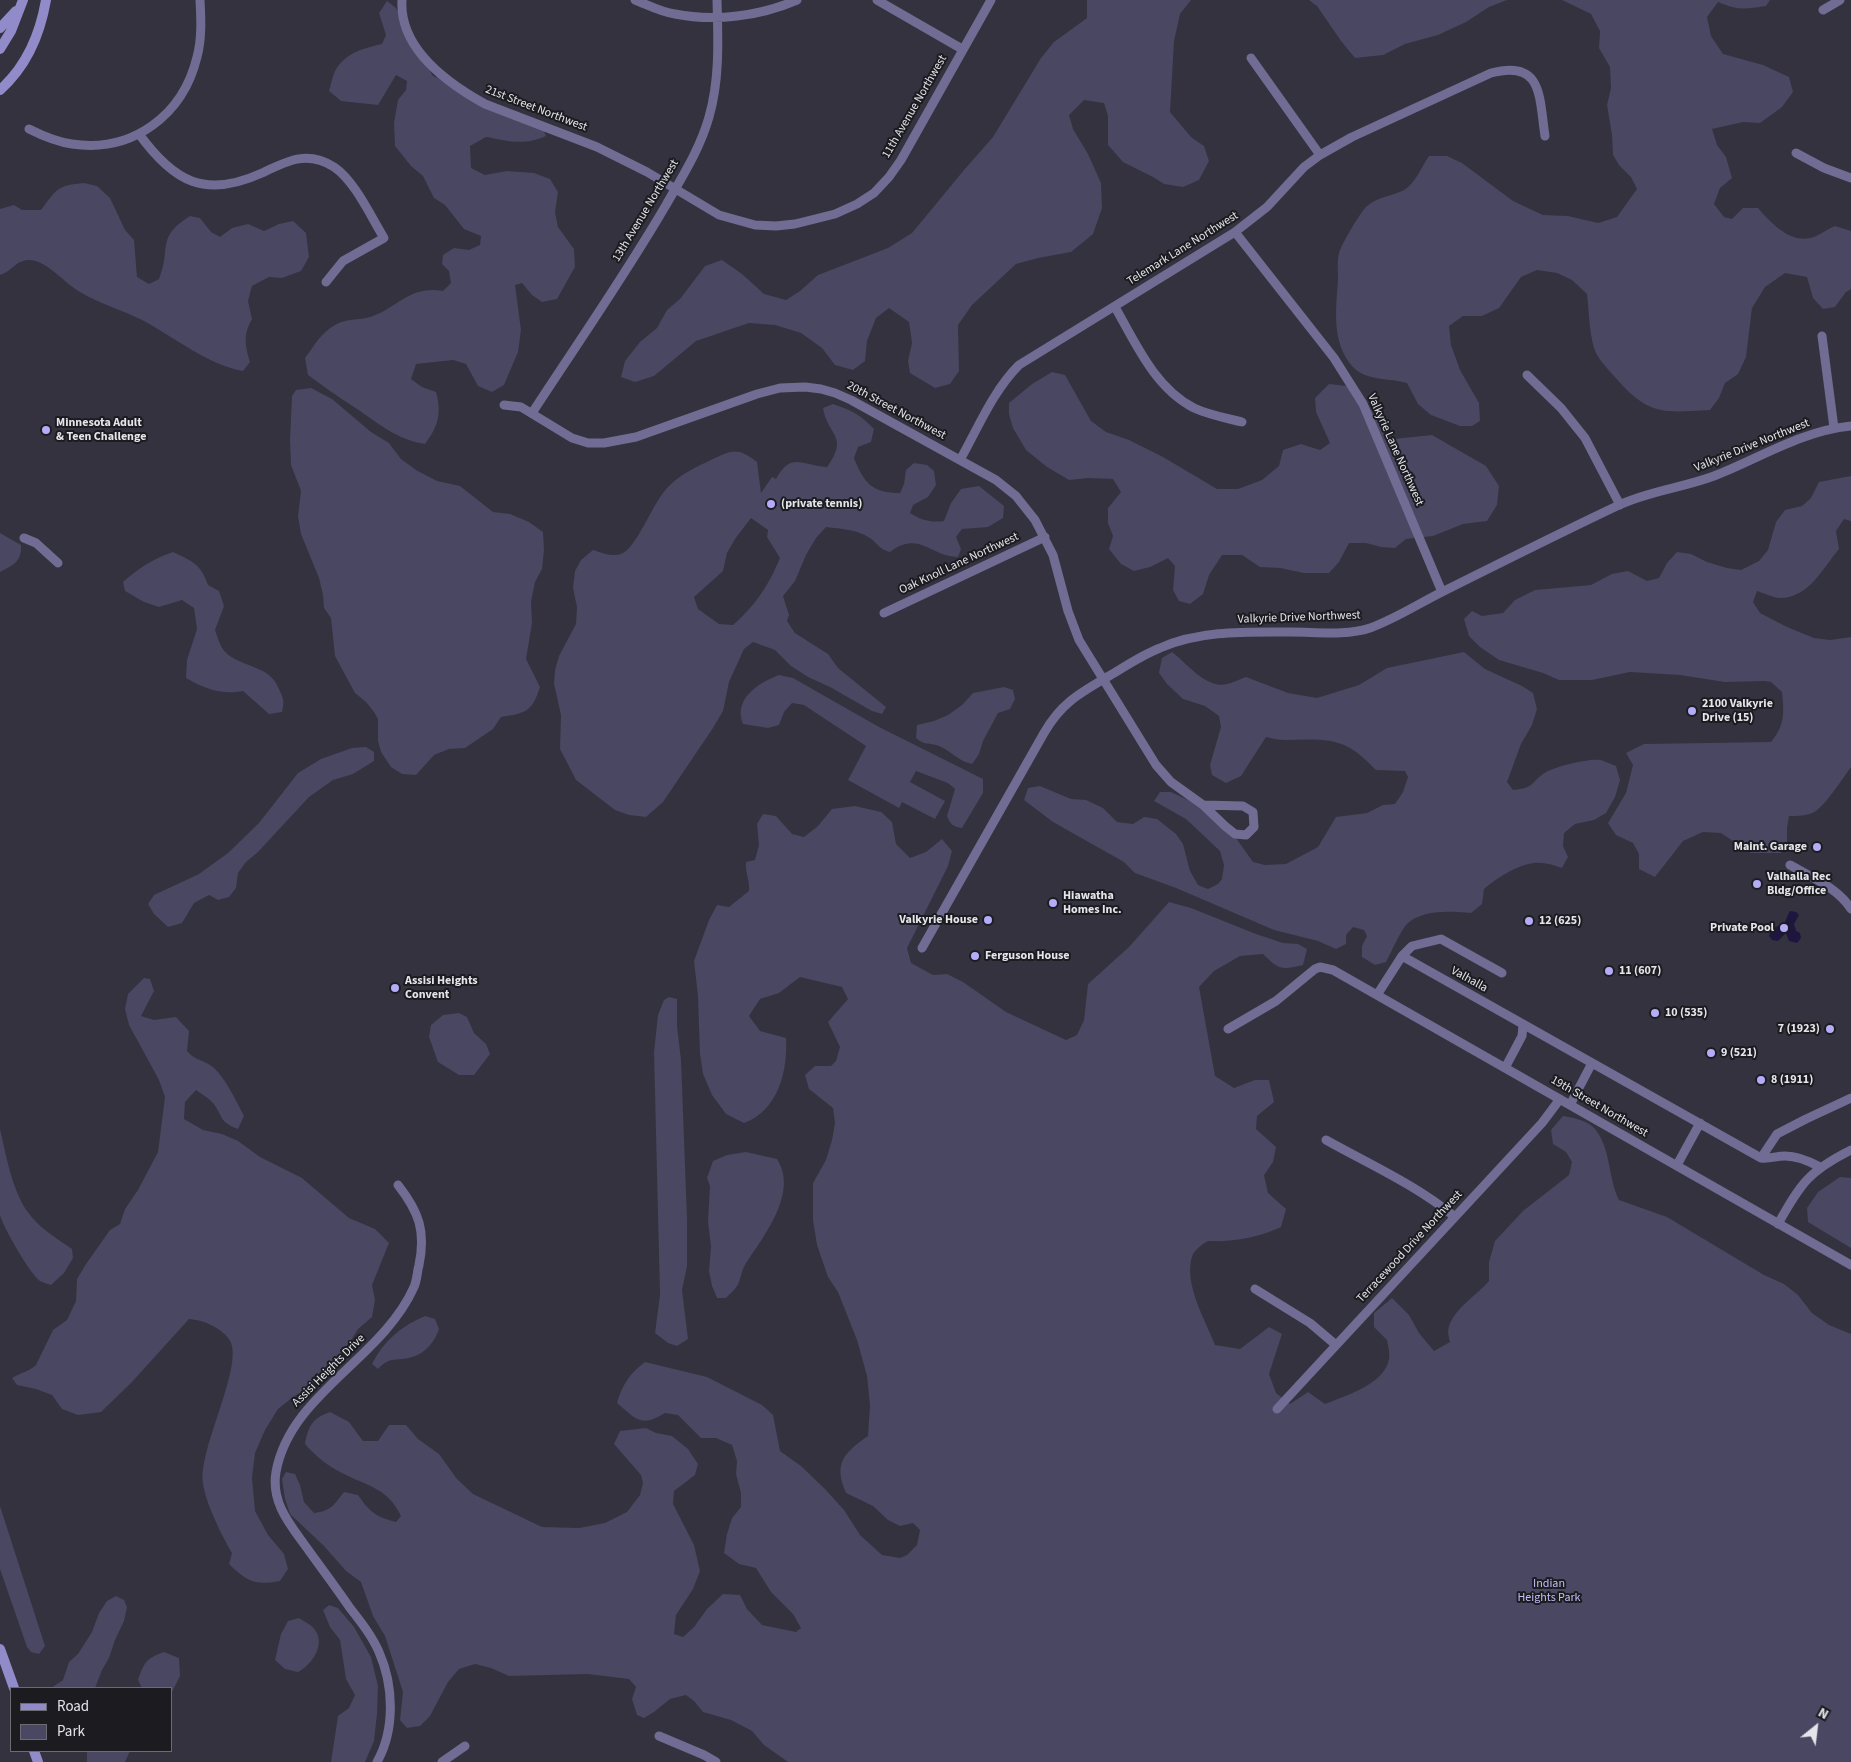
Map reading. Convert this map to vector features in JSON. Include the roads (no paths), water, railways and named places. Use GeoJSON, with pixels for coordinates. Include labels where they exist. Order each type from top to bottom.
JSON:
{"type":"FeatureCollection","features":[{"type":"Feature","properties":{"kind":"main road"},"geometry":{"type":"LineString","coordinates":[[0,90],[14,75],[29,53],[38,35],[46,0]]}},
{"type":"Feature","properties":{"kind":"main road"},"geometry":{"type":"LineString","coordinates":[[0,28],[9,20],[22,2]]}},
{"type":"Feature","properties":{"kind":"main road"},"geometry":{"type":"LineString","coordinates":[[0,50],[11,31],[22,2]]}},
{"type":"Feature","properties":{"kind":"main road"},"geometry":{"type":"LineString","coordinates":[[0,1649],[14,1687]]}},
{"type":"Feature","properties":{"kind":"street"},"geometry":{"type":"LineString","coordinates":[[29,129],[55,140],[88,145],[104,144],[139,134],[153,126],[166,116],[185,90],[198,55],[200,0]]}},
{"type":"Feature","properties":{"kind":"street","name":"21st Street Northwest"},"geometry":{"type":"LineString","coordinates":[[402,0],[401,11],[406,28],[414,44],[437,71],[468,95],[485,104],[597,147],[630,163],[675,189]]}},
{"type":"Feature","properties":{"kind":"street"},"geometry":{"type":"LineString","coordinates":[[635,0],[658,10],[675,14],[717,17],[763,12],[797,0]]}},
{"type":"Feature","properties":{"kind":"street","name":"13th Avenue Northwest"},"geometry":{"type":"LineString","coordinates":[[532,413],[646,238],[694,156],[709,118],[716,81],[717,0]]}},
{"type":"Feature","properties":{"kind":"street"},"geometry":{"type":"LineString","coordinates":[[877,0],[962,49]]}},
{"type":"Feature","properties":{"kind":"street","name":"11th Avenue Northwest"},"geometry":{"type":"LineString","coordinates":[[675,189],[719,214],[755,225],[776,226],[795,224],[835,214],[857,204],[874,193],[889,177],[991,0]]}},
{"type":"Feature","properties":{"kind":"street"},"geometry":{"type":"LineString","coordinates":[[1824,10],[1840,0]]}},
{"type":"Feature","properties":{"kind":"street"},"geometry":{"type":"LineString","coordinates":[[1251,58],[1320,155]]}},
{"type":"Feature","properties":{"kind":"street","name":"Telemark Lane Northwest"},"geometry":{"type":"LineString","coordinates":[[960,460],[996,393],[1019,365],[1235,232],[1267,207],[1304,167],[1320,155],[1352,137],[1491,72],[1505,69],[1517,69],[1528,74],[1535,82],[1539,94],[1545,136]]}},
{"type":"Feature","properties":{"kind":"street"},"geometry":{"type":"LineString","coordinates":[[139,134],[150,149],[177,174],[192,182],[210,186],[244,180],[294,159],[308,158],[322,162],[342,174],[384,238],[343,261],[326,282]]}},
{"type":"Feature","properties":{"kind":"street"},"geometry":{"type":"LineString","coordinates":[[1796,153],[1824,168],[1851,178]]}},
{"type":"Feature","properties":{"kind":"street","name":"Valkyrie Lane Northwest"},"geometry":{"type":"LineString","coordinates":[[1235,232],[1334,358],[1363,404],[1442,592]]}},
{"type":"Feature","properties":{"kind":"street"},"geometry":{"type":"LineString","coordinates":[[1115,307],[1152,370],[1174,394],[1202,411],[1242,422]]}},
{"type":"Feature","properties":{"kind":"street"},"geometry":{"type":"LineString","coordinates":[[1822,336],[1834,428]]}},
{"type":"Feature","properties":{"kind":"street"},"geometry":{"type":"LineString","coordinates":[[1527,375],[1561,408],[1585,438],[1620,505]]}},
{"type":"Feature","properties":{"kind":"street","name":"20th Street Northwest"},"geometry":{"type":"LineString","coordinates":[[504,405],[521,407],[572,438],[588,443],[604,443],[636,436],[766,391],[790,386],[805,387],[835,393],[851,400],[996,480],[1016,496],[1035,520],[1045,537],[1053,554],[1068,611],[1076,632],[1089,657],[1161,771],[1182,792],[1203,806],[1235,834],[1246,835],[1254,827],[1254,812],[1243,806],[1203,806]]}},
{"type":"Feature","properties":{"kind":"street","name":"Valkyrie Drive Northwest"},"geometry":{"type":"LineString","coordinates":[[922,948],[1050,721],[1066,703],[1142,656],[1176,642],[1195,637],[1229,633],[1336,632],[1368,629],[1620,505],[1655,492],[1715,476],[1807,435],[1851,426]]}},
{"type":"Feature","properties":{"kind":"street","name":"Oak Knoll Lane Northwest"},"geometry":{"type":"LineString","coordinates":[[884,613],[1045,537]]}},
{"type":"Feature","properties":{"kind":"street"},"geometry":{"type":"LineString","coordinates":[[24,538],[36,543],[58,563]]}},
{"type":"Feature","properties":{"kind":"street"},"geometry":{"type":"LineString","coordinates":[[1790,865],[1829,888],[1851,909]]}},
{"type":"Feature","properties":{"kind":"street","name":"Valhalla"},"geometry":{"type":"LineString","coordinates":[[1377,995],[1402,956],[1412,946],[1441,939],[1502,973]]}},
{"type":"Feature","properties":{"kind":"street","name":"Valhalla"},"geometry":{"type":"LineString","coordinates":[[1402,956],[1761,1158]]}},
{"type":"Feature","properties":{"kind":"street","name":"19th Street Northwest"},"geometry":{"type":"LineString","coordinates":[[1228,1029],[1276,1001],[1315,969],[1320,967],[1334,970],[1851,1265]]}},
{"type":"Feature","properties":{"kind":"street"},"geometry":{"type":"LineString","coordinates":[[1505,1068],[1522,1036],[1523,1025]]}},
{"type":"Feature","properties":{"kind":"street"},"geometry":{"type":"LineString","coordinates":[[1570,1105],[1592,1063]]}},
{"type":"Feature","properties":{"kind":"street","name":"Terracewood Drive Northwest"},"geometry":{"type":"LineString","coordinates":[[1277,1409],[1542,1123],[1560,1099]]}},
{"type":"Feature","properties":{"kind":"street"},"geometry":{"type":"LineString","coordinates":[[1820,1167],[1796,1157],[1761,1158],[1777,1134],[1788,1127],[1850,1100]]}},
{"type":"Feature","properties":{"kind":"street"},"geometry":{"type":"LineString","coordinates":[[1677,1166],[1700,1123]]}},
{"type":"Feature","properties":{"kind":"street"},"geometry":{"type":"LineString","coordinates":[[1326,1140],[1414,1188],[1438,1203],[1455,1217]]}},
{"type":"Feature","properties":{"kind":"street"},"geometry":{"type":"LineString","coordinates":[[1778,1224],[1800,1186],[1820,1167],[1851,1150]]}},
{"type":"Feature","properties":{"kind":"street","name":"Assisi Heights Drive"},"geometry":{"type":"LineString","coordinates":[[377,1762],[385,1748],[389,1721],[388,1677],[379,1652],[366,1628],[291,1526],[275,1498],[275,1477],[279,1456],[301,1415],[381,1337],[402,1309],[415,1286],[421,1254],[422,1226],[417,1212],[398,1185]]}},
{"type":"Feature","properties":{"kind":"street"},"geometry":{"type":"LineString","coordinates":[[1255,1289],[1310,1323],[1336,1345]]}},
{"type":"Feature","properties":{"kind":"street"},"geometry":{"type":"LineString","coordinates":[[659,1736],[716,1762]]}},
{"type":"Feature","properties":{"kind":"street"},"geometry":{"type":"LineString","coordinates":[[442,1762],[465,1746]]}},
{"type":"Feature","properties":{"kind":"place","name":"Minnesota Adult & Teen Challenge"},"geometry":{"type":"Point","coordinates":[46,430]}},
{"type":"Feature","properties":{"kind":"place","name":"(private tennis)"},"geometry":{"type":"Point","coordinates":[771,504]}},
{"type":"Feature","properties":{"kind":"place","name":"2100 Valkyrie Drive (15)"},"geometry":{"type":"Point","coordinates":[1692,711]}},
{"type":"Feature","properties":{"kind":"place","name":"Maint. Garage"},"geometry":{"type":"Point","coordinates":[1817,847]}},
{"type":"Feature","properties":{"kind":"place","name":"Valhalla Rec Bldg/Office"},"geometry":{"type":"Point","coordinates":[1757,884]}},
{"type":"Feature","properties":{"kind":"place","name":"Hiawatha Homes Inc."},"geometry":{"type":"Point","coordinates":[1053,903]}},
{"type":"Feature","properties":{"kind":"place","name":"Valkyrie House"},"geometry":{"type":"Point","coordinates":[988,920]}},
{"type":"Feature","properties":{"kind":"place","name":"12 (625)"},"geometry":{"type":"Point","coordinates":[1529,921]}},
{"type":"Feature","properties":{"kind":"place","name":"Private Pool"},"geometry":{"type":"Point","coordinates":[1784,928]}},
{"type":"Feature","properties":{"kind":"place","name":"Ferguson House"},"geometry":{"type":"Point","coordinates":[975,956]}},
{"type":"Feature","properties":{"kind":"place","name":"11 (607)"},"geometry":{"type":"Point","coordinates":[1609,971]}},
{"type":"Feature","properties":{"kind":"place","name":"Assisi Heights Convent"},"geometry":{"type":"Point","coordinates":[395,988]}},
{"type":"Feature","properties":{"kind":"place","name":"10 (535)"},"geometry":{"type":"Point","coordinates":[1655,1013]}},
{"type":"Feature","properties":{"kind":"place","name":"7 (1923)"},"geometry":{"type":"Point","coordinates":[1830,1029]}},
{"type":"Feature","properties":{"kind":"place","name":"9 (521)"},"geometry":{"type":"Point","coordinates":[1711,1053]}},
{"type":"Feature","properties":{"kind":"place","name":"8 (1911)"},"geometry":{"type":"Point","coordinates":[1761,1080]}},
{"type":"Feature","properties":{"kind":"park label","name":"Indian Heights Park"},"geometry":{"type":"Point","coordinates":[1549,1591]}}]}
